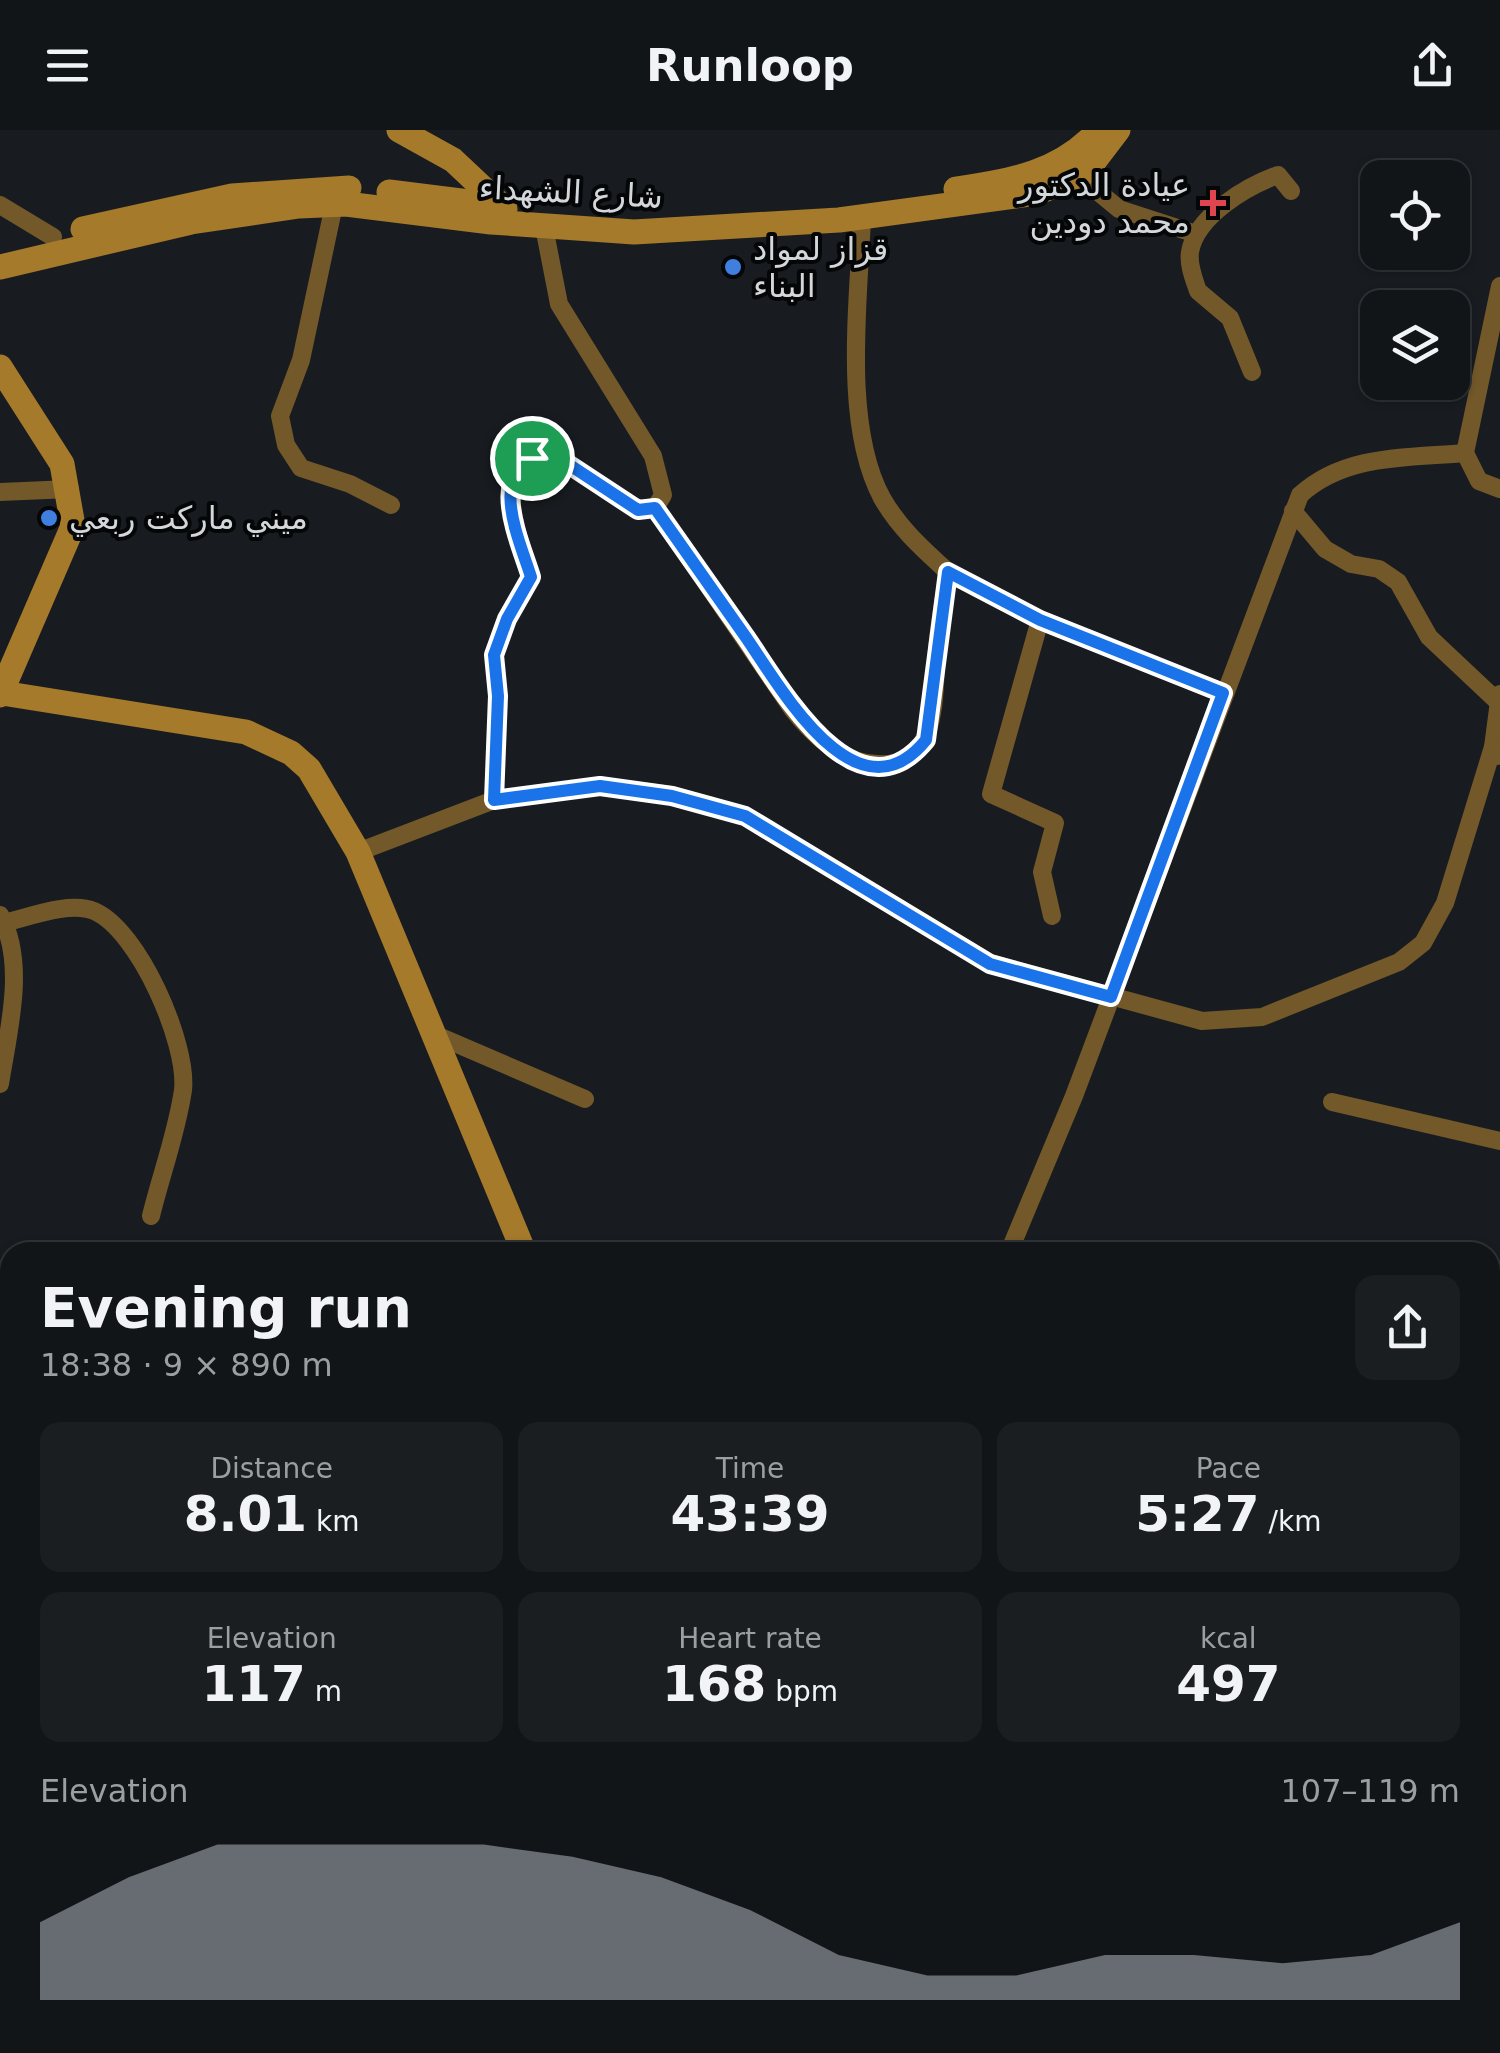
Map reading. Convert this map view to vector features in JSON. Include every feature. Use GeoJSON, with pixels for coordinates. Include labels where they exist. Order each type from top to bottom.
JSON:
{"type":"FeatureCollection","features":[{"type":"Feature","properties":{"kind":"main road"},"geometry":{"type":"LineString","coordinates":[[399,130],[453,160],[521,219]]}},
{"type":"Feature","properties":{"kind":"main road","name":"شارع الشهداء"},"geometry":{"type":"LineString","coordinates":[[0,250],[166,208],[302,188],[348,188],[521,219],[797,210],[1036,173],[1076,155],[1099,130]]}},
{"type":"Feature","properties":{"kind":"main road","name":"شارع الشهداء"},"geometry":{"type":"LineString","coordinates":[[0,267],[191,222],[257,210],[334,205],[716,231],[862,218],[1038,193],[1079,176],[1104,152],[1118,130]]}},
{"type":"Feature","properties":{"kind":"main road"},"geometry":{"type":"LineString","coordinates":[[1,370],[48,438],[70,489],[73,526],[9,648],[1,694],[246,732],[268,740],[308,769],[358,852],[520,1242]]}},
{"type":"Feature","properties":{"kind":"street"},"geometry":{"type":"LineString","coordinates":[[1252,372],[1230,318],[1198,291],[1190,257],[1196,234],[1249,185],[1278,175],[1290,191]]}},
{"type":"Feature","properties":{"kind":"street"},"geometry":{"type":"LineString","coordinates":[[1079,176],[1119,208],[1196,234]]}},
{"type":"Feature","properties":{"kind":"street"},"geometry":{"type":"LineString","coordinates":[[0,205],[53,237]]}},
{"type":"Feature","properties":{"kind":"street"},"geometry":{"type":"LineString","coordinates":[[334,205],[301,360],[280,416],[286,445],[301,468],[350,484],[392,505]]}},
{"type":"Feature","properties":{"kind":"street"},"geometry":{"type":"LineString","coordinates":[[862,218],[857,359],[866,459],[902,528],[948,572],[1040,620],[1223,693]]}},
{"type":"Feature","properties":{"kind":"street"},"geometry":{"type":"LineString","coordinates":[[494,800],[498,696],[494,655],[507,619],[531,577],[508,500],[511,480],[532,458],[559,458],[638,510],[655,508],[664,495],[653,456],[559,304],[521,219]]}},
{"type":"Feature","properties":{"kind":"street"},"geometry":{"type":"LineString","coordinates":[[1500,286],[1464,453],[1479,481],[1500,489]]}},
{"type":"Feature","properties":{"kind":"street"},"geometry":{"type":"LineString","coordinates":[[1013,1242],[1111,997],[1300,495],[1319,477],[1340,467],[1464,453]]}},
{"type":"Feature","properties":{"kind":"street"},"geometry":{"type":"LineString","coordinates":[[0,492],[70,489]]}},
{"type":"Feature","properties":{"kind":"street"},"geometry":{"type":"LineString","coordinates":[[655,508],[803,723],[827,744],[869,764],[902,760],[926,740],[948,572]]}},
{"type":"Feature","properties":{"kind":"street"},"geometry":{"type":"LineString","coordinates":[[358,852],[494,800],[600,786],[672,796],[745,816],[990,964],[1202,1021],[1262,1017],[1399,962],[1423,942],[1444,903],[1496,754],[1499,697],[1429,636],[1398,582],[1379,569],[1351,564],[1325,549],[1293,510]]}},
{"type":"Feature","properties":{"kind":"street"},"geometry":{"type":"LineString","coordinates":[[1040,620],[991,794],[1055,823],[1042,872],[1052,916]]}},
{"type":"Feature","properties":{"kind":"street"},"geometry":{"type":"LineString","coordinates":[[0,1084],[11,1012],[12,958],[2,919],[79,908],[94,911],[108,921],[144,966],[170,1018],[183,1088],[151,1216]]}},
{"type":"Feature","properties":{"kind":"street"},"geometry":{"type":"LineString","coordinates":[[436,1035],[585,1099]]}},
{"type":"Feature","properties":{"kind":"street"},"geometry":{"type":"LineString","coordinates":[[1332,1102],[1500,1142]]}},
{"type":"Feature","properties":{"kind":"place","name":"عيادة الدكتور محمد دودين"},"geometry":{"type":"Point","coordinates":[1213,203]}},
{"type":"Feature","properties":{"kind":"place","name":"قزاز لمواد البناء"},"geometry":{"type":"Point","coordinates":[733,267]}},
{"type":"Feature","properties":{"kind":"place","name":"ميني ماركت ربعي"},"geometry":{"type":"Point","coordinates":[49,518]}},
{"type":"Feature","properties":{"kind":"route"},"geometry":{"type":"LineString","coordinates":[[532,458],[559,458],[638,510],[655,508],[803,723],[827,744],[869,764],[902,760],[926,740],[948,572],[1040,620],[1223,693],[1111,997],[990,964],[921,926],[842,872],[745,816],[672,796],[600,786],[494,800],[498,696],[494,655],[507,619],[531,577],[508,500],[511,480],[532,458]]}}]}
